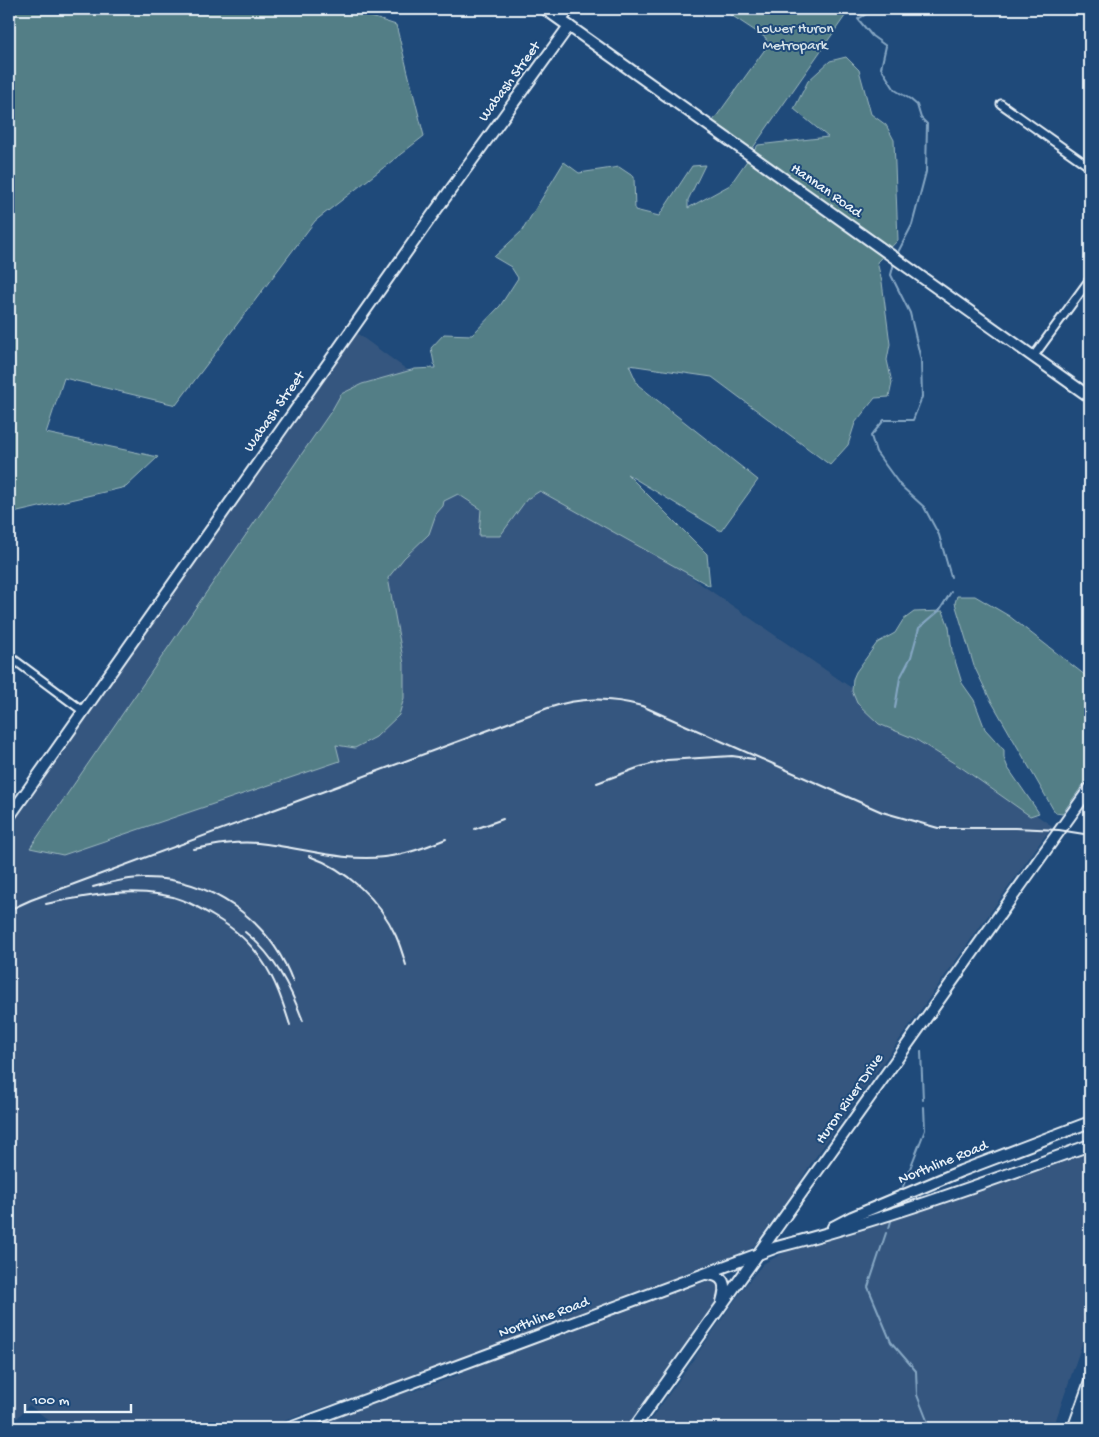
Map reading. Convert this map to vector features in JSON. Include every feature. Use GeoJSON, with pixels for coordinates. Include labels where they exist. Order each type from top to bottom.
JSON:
{"type":"FeatureCollection","features":[{"type":"Feature","properties":{"kind":"street","name":"Hannan Road"},"geometry":{"type":"LineString","coordinates":[[544,9],[1090,397]]}},
{"type":"Feature","properties":{"kind":"street","name":"Wabash Street"},"geometry":{"type":"LineString","coordinates":[[9,817],[437,209],[565,24],[571,9]]}},
{"type":"Feature","properties":{"kind":"street"},"geometry":{"type":"LineString","coordinates":[[1001,104],[1090,167]]}},
{"type":"Feature","properties":{"kind":"street"},"geometry":{"type":"LineString","coordinates":[[1033,357],[1090,279]]}},
{"type":"Feature","properties":{"kind":"street"},"geometry":{"type":"LineString","coordinates":[[9,656],[83,711]]}},
{"type":"Feature","properties":{"kind":"street","name":"Huron River Drive"},"geometry":{"type":"LineString","coordinates":[[634,1428],[1090,788]]}},
{"type":"Feature","properties":{"kind":"street","name":"Northline Road"},"geometry":{"type":"LineString","coordinates":[[810,1239],[852,1217],[961,1171],[1090,1122]]}},
{"type":"Feature","properties":{"kind":"street","name":"Northline Road"},"geometry":{"type":"LineString","coordinates":[[290,1428],[777,1247],[810,1239],[981,1184],[1090,1145]]}},
{"type":"Feature","properties":{"kind":"street"},"geometry":{"type":"LineString","coordinates":[[705,1274],[715,1276],[724,1282],[725,1289],[721,1306]]}},
{"type":"Feature","properties":{"kind":"shaded area"},"geometry":{"type":"Polygon","coordinates":[[[355,332],[705,587],[1052,826],[810,1165],[794,1191],[755,1245],[749,1250],[685,1273],[655,1288],[530,1335],[264,1428],[59,1428],[29,1405],[9,1427],[9,829],[355,332]]]}},
{"type":"Feature","properties":{"kind":"shaded area"},"geometry":{"type":"Polygon","coordinates":[[[1090,1144],[1090,1321],[1053,1428],[645,1428],[745,1286],[763,1264],[787,1251],[806,1244],[1090,1144]]]}},
{"type":"Feature","properties":{"kind":"shaded area"},"geometry":{"type":"Polygon","coordinates":[[[715,1280],[720,1285],[721,1293],[625,1428],[303,1428],[394,1394],[414,1391],[458,1375],[475,1364],[662,1295],[715,1280]]]}},
{"type":"Feature","properties":{"kind":"green space"},"geometry":{"type":"Polygon","coordinates":[[[9,9],[347,9],[396,25],[424,136],[315,221],[176,405],[64,378],[46,433],[158,457],[126,487],[9,514],[9,9]]]}},
{"type":"Feature","properties":{"kind":"green space","name":"Lower Huron Metropark"},"geometry":{"type":"Polygon","coordinates":[[[736,9],[850,9],[752,149],[713,121],[766,48],[766,38],[731,15],[736,9]]]}},
{"type":"Feature","properties":{"kind":"green space"},"geometry":{"type":"Polygon","coordinates":[[[846,57],[859,70],[871,114],[886,125],[894,140],[898,240],[877,262],[882,282],[890,344],[887,360],[892,383],[889,397],[875,398],[855,423],[848,445],[830,465],[712,377],[629,365],[638,385],[758,480],[721,531],[627,474],[707,554],[710,586],[540,491],[527,499],[500,536],[479,536],[481,509],[458,494],[444,501],[443,506],[436,514],[429,534],[404,558],[388,578],[404,664],[404,698],[399,715],[376,737],[355,748],[336,745],[340,761],[63,855],[30,848],[332,410],[341,394],[362,384],[415,369],[435,368],[431,348],[444,334],[472,335],[500,306],[518,278],[511,267],[494,257],[522,231],[564,162],[579,173],[619,167],[634,177],[635,210],[659,216],[692,166],[705,165],[688,200],[688,208],[730,185],[758,145],[828,137],[794,109],[808,81],[830,61],[846,57]]]}},
{"type":"Feature","properties":{"kind":"green space"},"geometry":{"type":"Polygon","coordinates":[[[957,596],[975,596],[1009,616],[1090,679],[1090,775],[1062,814],[1056,813],[1053,809],[990,699],[974,666],[955,603],[957,596]]]}},
{"type":"Feature","properties":{"kind":"green space"},"geometry":{"type":"Polygon","coordinates":[[[943,611],[949,627],[952,651],[962,683],[974,700],[985,729],[1004,750],[1004,758],[1008,768],[1039,813],[1030,816],[962,768],[915,739],[879,724],[857,703],[852,691],[853,679],[877,643],[895,633],[903,620],[914,612],[943,611]]]}},
{"type":"Feature","properties":{"kind":"waterway"},"geometry":{"type":"LineString","coordinates":[[870,9],[868,13],[858,19],[872,36],[886,46],[881,68],[895,90],[917,105],[921,118],[927,124],[926,172],[912,225],[896,256]]}},
{"type":"Feature","properties":{"kind":"waterway"},"geometry":{"type":"LineString","coordinates":[[894,263],[891,275],[910,313],[921,360],[922,397],[913,420],[884,420],[871,436],[876,452],[900,485],[924,507],[939,535],[951,577]]}},
{"type":"Feature","properties":{"kind":"waterway"},"geometry":{"type":"LineString","coordinates":[[895,708],[900,678],[911,657],[919,628],[939,611],[951,592]]}},
{"type":"Feature","properties":{"kind":"waterway"},"geometry":{"type":"LineString","coordinates":[[921,1051],[923,1100]]}},
{"type":"Feature","properties":{"kind":"waterway"},"geometry":{"type":"LineString","coordinates":[[902,1189],[925,1130],[924,1107]]}},
{"type":"Feature","properties":{"kind":"waterway"},"geometry":{"type":"LineString","coordinates":[[9,1190],[13,1193]]}},
{"type":"Feature","properties":{"kind":"waterway"},"geometry":{"type":"LineString","coordinates":[[889,1228],[892,1218]]}},
{"type":"Feature","properties":{"kind":"waterway"},"geometry":{"type":"LineString","coordinates":[[886,1233],[868,1287],[891,1342],[916,1371],[917,1395],[930,1428]]}},
{"type":"Feature","properties":{"kind":"railway"},"geometry":{"type":"LineString","coordinates":[[9,910],[31,900],[548,708],[583,700],[618,701],[642,706],[882,812],[938,828],[1059,830],[1090,835]]}},
{"type":"Feature","properties":{"kind":"railway"},"geometry":{"type":"LineString","coordinates":[[597,783],[640,767],[667,760],[732,756],[754,759]]}},
{"type":"Feature","properties":{"kind":"railway"},"geometry":{"type":"LineString","coordinates":[[475,829],[503,819]]}},
{"type":"Feature","properties":{"kind":"railway"},"geometry":{"type":"LineString","coordinates":[[194,849],[226,844],[250,843],[274,845],[337,856],[368,858],[400,854],[446,839]]}},
{"type":"Feature","properties":{"kind":"railway"},"geometry":{"type":"LineString","coordinates":[[309,856],[336,869],[371,898],[389,923],[406,965]]}},
{"type":"Feature","properties":{"kind":"railway"},"geometry":{"type":"LineString","coordinates":[[93,887],[130,879],[167,879],[191,885],[213,894],[234,906],[253,921],[269,939],[283,960],[293,982]]}},
{"type":"Feature","properties":{"kind":"railway"},"geometry":{"type":"LineString","coordinates":[[46,904],[79,897],[132,892],[166,895],[194,905],[234,930],[258,955],[268,969],[275,984],[290,1025]]}},
{"type":"Feature","properties":{"kind":"railway"},"geometry":{"type":"LineString","coordinates":[[245,932],[273,961],[287,984],[303,1021]]}},
{"type":"Feature","properties":{"kind":"railway"},"geometry":{"type":"LineString","coordinates":[[1067,1428],[1090,1364]]}}]}
